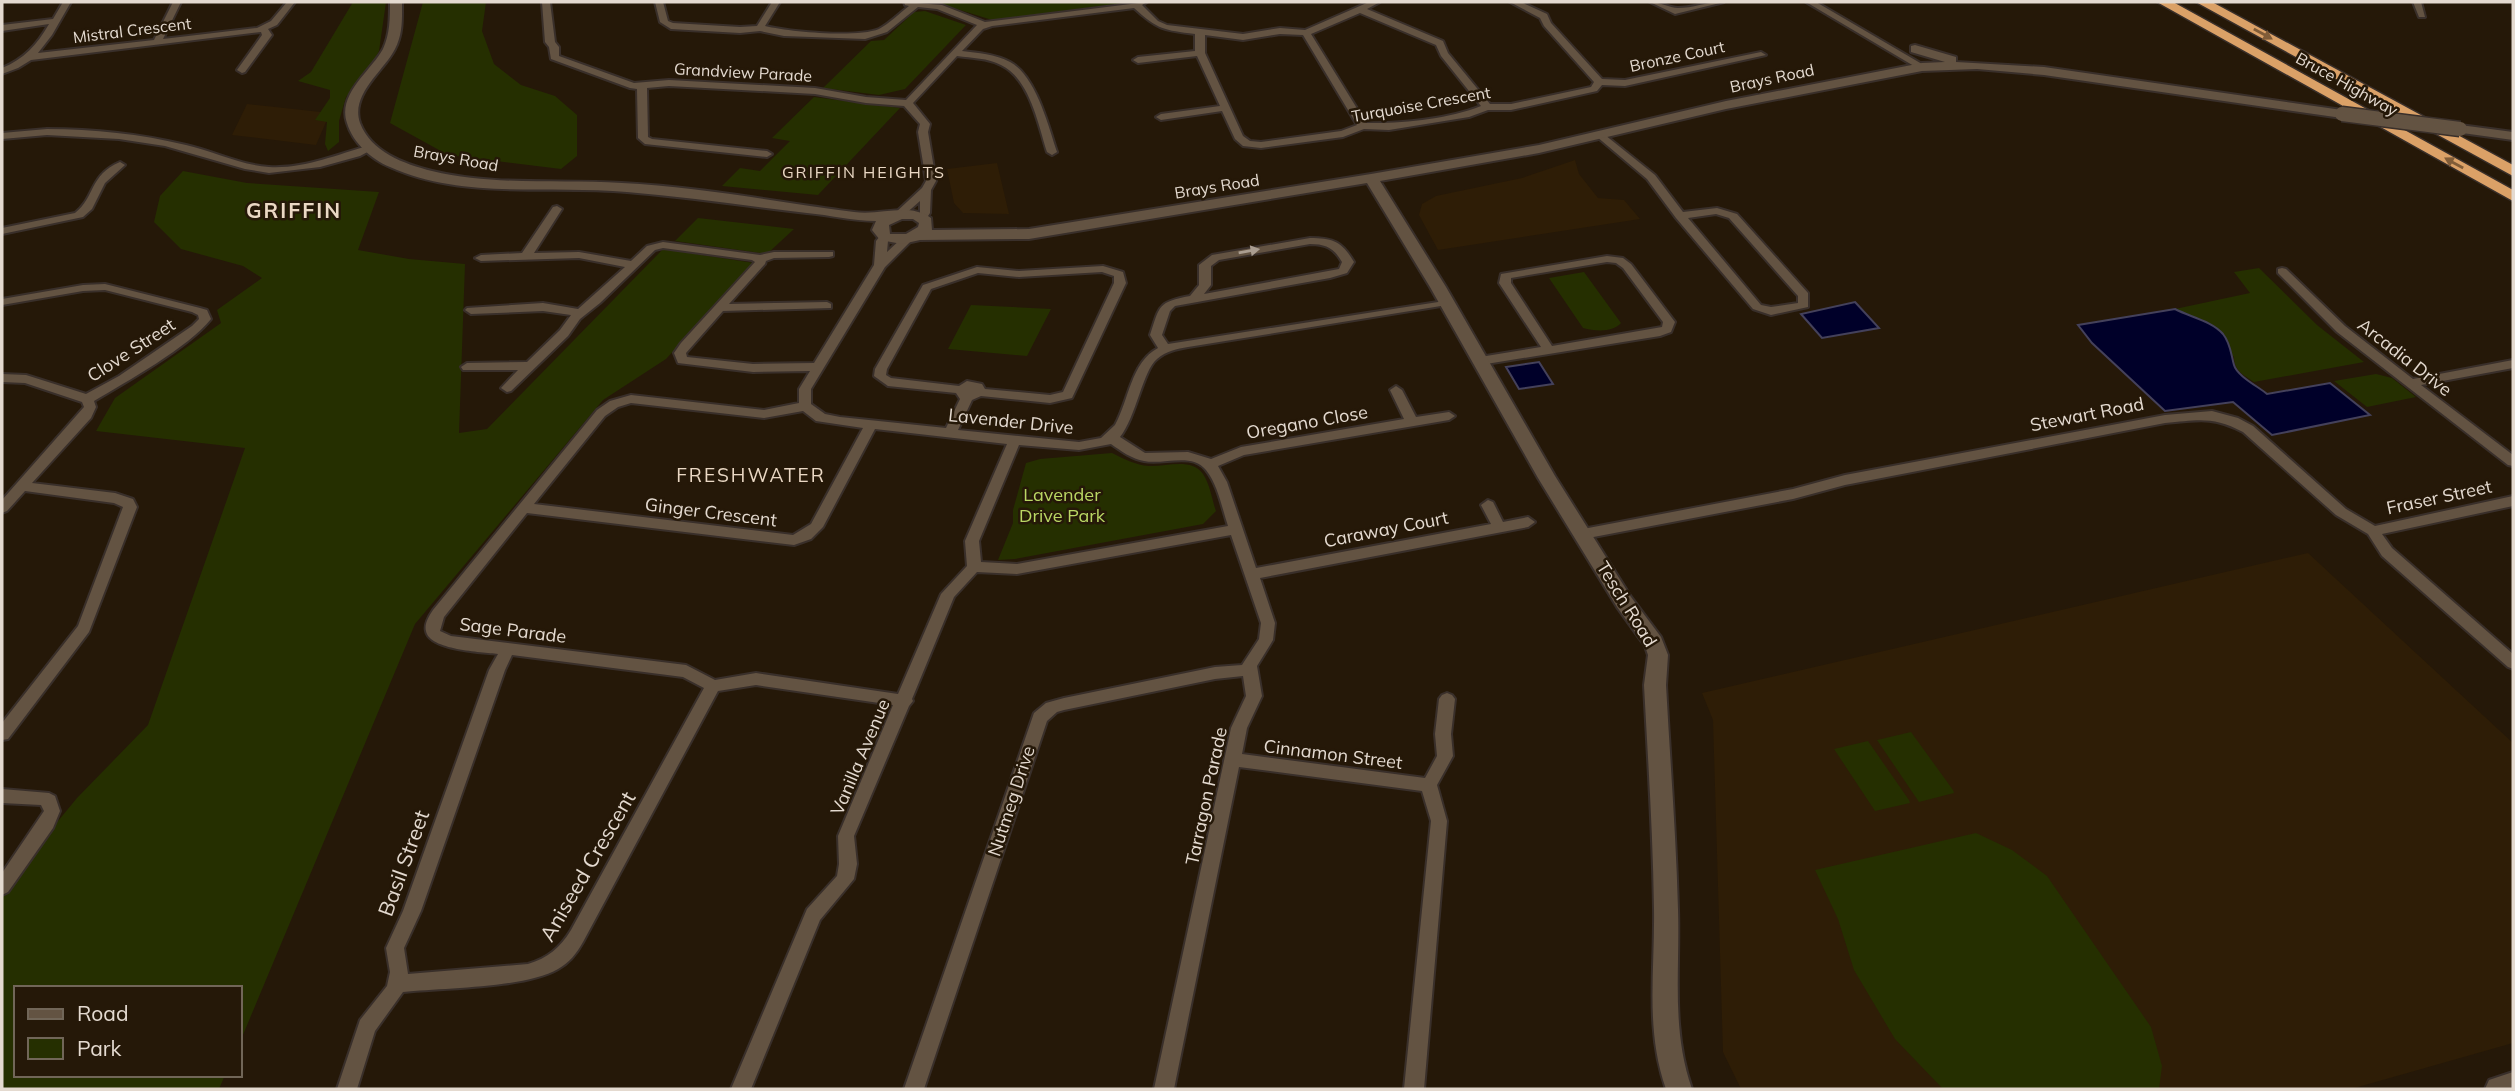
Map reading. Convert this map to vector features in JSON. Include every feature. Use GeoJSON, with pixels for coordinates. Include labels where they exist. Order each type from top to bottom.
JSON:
{"type":"FeatureCollection","features":[{"type":"Feature","properties":{"kind":"highway","name":"Bruce Highway"},"geometry":{"type":"LineString","coordinates":[[2164,2],[2513,196]]}},
{"type":"Feature","properties":{"kind":"highway","name":"Bruce Highway"},"geometry":{"type":"LineString","coordinates":[[2203,2],[2513,171]]}},
{"type":"Feature","properties":{"kind":"main road"},"geometry":{"type":"LineString","coordinates":[[368,149],[355,130],[353,107],[361,85],[391,46],[396,33],[396,2]]}},
{"type":"Feature","properties":{"kind":"main road"},"geometry":{"type":"LineString","coordinates":[[1915,49],[1977,65]]}},
{"type":"Feature","properties":{"kind":"main road"},"geometry":{"type":"LineString","coordinates":[[1886,73],[1905,59],[1901,54]]}},
{"type":"Feature","properties":{"kind":"main road","name":"Brays Road"},"geometry":{"type":"LineString","coordinates":[[788,208],[882,234],[918,228],[1018,235],[1539,149],[1928,66],[1977,65],[2044,71],[2513,136]]}},
{"type":"Feature","properties":{"kind":"main road","name":"Brays Road"},"geometry":{"type":"LineString","coordinates":[[368,149],[413,170],[477,183],[628,187],[788,208],[806,208],[857,217],[895,216],[918,228]]}},
{"type":"Feature","properties":{"kind":"main road","name":"Tesch Road"},"geometry":{"type":"LineString","coordinates":[[1371,178],[1447,302],[1547,478],[1624,602],[1651,639],[1658,655],[1655,685],[1666,917],[1663,975],[1667,1046],[1679,1089]]}},
{"type":"Feature","properties":{"kind":"main road"},"geometry":{"type":"LineString","coordinates":[[882,234],[882,223],[895,216]]}},
{"type":"Feature","properties":{"kind":"main road"},"geometry":{"type":"LineString","coordinates":[[2498,1089],[2513,1085]]}},
{"type":"Feature","properties":{"kind":"street","name":"Mistral Crescent"},"geometry":{"type":"LineString","coordinates":[[31,57],[67,2]]}},
{"type":"Feature","properties":{"kind":"street"},"geometry":{"type":"LineString","coordinates":[[158,40],[177,2]]}},
{"type":"Feature","properties":{"kind":"street"},"geometry":{"type":"LineString","coordinates":[[242,70],[267,35],[263,29],[277,21],[291,2]]}},
{"type":"Feature","properties":{"kind":"street","name":"Grandview Parade"},"geometry":{"type":"LineString","coordinates":[[546,2],[554,57],[633,86],[669,83],[815,91],[866,100],[908,103]]}},
{"type":"Feature","properties":{"kind":"street"},"geometry":{"type":"LineString","coordinates":[[659,2],[664,22],[671,26],[740,30],[760,28],[784,33],[865,36],[884,30],[910,4],[939,8],[985,25],[1140,3],[1160,26],[1243,37],[1280,31],[1306,33],[1376,2]]}},
{"type":"Feature","properties":{"kind":"street"},"geometry":{"type":"LineString","coordinates":[[760,28],[776,2]]}},
{"type":"Feature","properties":{"kind":"street"},"geometry":{"type":"LineString","coordinates":[[1514,2],[1544,16],[1547,24],[1599,82]]}},
{"type":"Feature","properties":{"kind":"street"},"geometry":{"type":"LineString","coordinates":[[1654,2],[1675,10],[1720,2]]}},
{"type":"Feature","properties":{"kind":"street"},"geometry":{"type":"LineString","coordinates":[[1810,2],[1901,54],[1928,66]]}},
{"type":"Feature","properties":{"kind":"street"},"geometry":{"type":"LineString","coordinates":[[1825,2],[1854,20],[1915,49],[1928,66]]}},
{"type":"Feature","properties":{"kind":"street"},"geometry":{"type":"LineString","coordinates":[[2417,2],[2422,15]]}},
{"type":"Feature","properties":{"kind":"street"},"geometry":{"type":"LineString","coordinates":[[1361,9],[1440,43],[1444,54],[1487,107]]}},
{"type":"Feature","properties":{"kind":"street"},"geometry":{"type":"LineString","coordinates":[[2,28],[55,21]]}},
{"type":"Feature","properties":{"kind":"street"},"geometry":{"type":"LineString","coordinates":[[805,406],[805,389],[880,265],[918,228],[925,212],[926,190],[931,175],[923,132],[925,124],[910,110],[908,103],[954,53],[985,25]]}},
{"type":"Feature","properties":{"kind":"street","name":"Mistral Crescent"},"geometry":{"type":"LineString","coordinates":[[31,57],[263,29]]}},
{"type":"Feature","properties":{"kind":"street","name":"Turquoise Crescent"},"geometry":{"type":"LineString","coordinates":[[1200,32],[1200,53],[1239,137],[1247,144],[1261,145],[1343,134],[1363,126],[1389,127],[1469,114],[1487,107],[1511,107],[1594,89],[1599,82]]}},
{"type":"Feature","properties":{"kind":"street"},"geometry":{"type":"LineString","coordinates":[[1306,33],[1363,126]]}},
{"type":"Feature","properties":{"kind":"street"},"geometry":{"type":"LineString","coordinates":[[954,53],[998,61],[1015,70],[1037,109],[1052,152]]}},
{"type":"Feature","properties":{"kind":"street"},"geometry":{"type":"LineString","coordinates":[[1138,60],[1200,53]]}},
{"type":"Feature","properties":{"kind":"street","name":"Bronze Court"},"geometry":{"type":"LineString","coordinates":[[1599,82],[1625,83],[1761,55]]}},
{"type":"Feature","properties":{"kind":"street"},"geometry":{"type":"LineString","coordinates":[[2,71],[31,57]]}},
{"type":"Feature","properties":{"kind":"street"},"geometry":{"type":"LineString","coordinates":[[642,87],[643,138],[649,142],[766,154]]}},
{"type":"Feature","properties":{"kind":"street"},"geometry":{"type":"LineString","coordinates":[[1161,117],[1226,108]]}},
{"type":"Feature","properties":{"kind":"street"},"geometry":{"type":"LineString","coordinates":[[2,136],[64,132],[137,139],[169,144],[269,170],[314,166],[368,149]]}},
{"type":"Feature","properties":{"kind":"street"},"geometry":{"type":"LineString","coordinates":[[1600,134],[1651,177],[1681,216],[1756,307],[1771,311],[1804,305],[1804,295],[1731,215],[1717,211],[1681,216]]}},
{"type":"Feature","properties":{"kind":"street"},"geometry":{"type":"LineString","coordinates":[[2,230],[79,215],[89,206],[100,181],[120,165]]}},
{"type":"Feature","properties":{"kind":"street"},"geometry":{"type":"LineString","coordinates":[[895,216],[926,190]]}},
{"type":"Feature","properties":{"kind":"street"},"geometry":{"type":"LineString","coordinates":[[526,256],[557,209]]}},
{"type":"Feature","properties":{"kind":"street"},"geometry":{"type":"LineString","coordinates":[[880,265],[882,234]]}},
{"type":"Feature","properties":{"kind":"street"},"geometry":{"type":"LineString","coordinates":[[1165,349],[1156,335],[1166,307],[1176,301],[1336,274],[1346,269],[1348,262],[1339,247],[1324,241],[1310,241],[1213,258],[1205,265],[1205,285],[1196,296]]}},
{"type":"Feature","properties":{"kind":"street"},"geometry":{"type":"LineString","coordinates":[[507,388],[564,332],[579,313],[596,301],[651,248],[663,245],[759,259],[774,255],[829,254]]}},
{"type":"Feature","properties":{"kind":"street"},"geometry":{"type":"LineString","coordinates":[[481,258],[588,256],[633,265]]}},
{"type":"Feature","properties":{"kind":"street"},"geometry":{"type":"LineString","coordinates":[[759,259],[760,266],[685,346],[680,353],[682,360],[753,368],[819,367]]}},
{"type":"Feature","properties":{"kind":"street"},"geometry":{"type":"LineString","coordinates":[[1480,361],[1549,350],[1660,332],[1667,329],[1670,322],[1627,266],[1619,260],[1607,259],[1508,275],[1504,278],[1505,283],[1549,350]]}},
{"type":"Feature","properties":{"kind":"street"},"geometry":{"type":"LineString","coordinates":[[1103,269],[1119,274],[1120,283],[1068,395],[1050,399],[969,393],[888,382],[880,374],[927,287],[977,270],[1019,274],[1103,269]]}},
{"type":"Feature","properties":{"kind":"street","name":"Arcadia Drive"},"geometry":{"type":"LineString","coordinates":[[2282,271],[2341,329],[2513,462]]}},
{"type":"Feature","properties":{"kind":"street"},"geometry":{"type":"LineString","coordinates":[[1205,285],[1224,293]]}},
{"type":"Feature","properties":{"kind":"street","name":"Clove Street"},"geometry":{"type":"LineString","coordinates":[[2,302],[83,288],[105,287],[196,310],[203,313],[205,319],[196,329],[123,379],[87,399],[90,407],[86,415],[2,508]]}},
{"type":"Feature","properties":{"kind":"street"},"geometry":{"type":"LineString","coordinates":[[1248,670],[1250,661],[1266,640],[1268,629],[1220,480],[1210,464],[1192,456],[1142,457],[1112,438],[1125,425],[1147,363],[1165,349],[1447,302]]}},
{"type":"Feature","properties":{"kind":"street"},"geometry":{"type":"LineString","coordinates":[[721,308],[827,306]]}},
{"type":"Feature","properties":{"kind":"street"},"geometry":{"type":"LineString","coordinates":[[471,310],[543,307],[579,313]]}},
{"type":"Feature","properties":{"kind":"street"},"geometry":{"type":"LineString","coordinates":[[2411,383],[2513,363]]}},
{"type":"Feature","properties":{"kind":"street"},"geometry":{"type":"LineString","coordinates":[[467,367],[529,366]]}},
{"type":"Feature","properties":{"kind":"street"},"geometry":{"type":"LineString","coordinates":[[2,378],[26,379],[87,399]]}},
{"type":"Feature","properties":{"kind":"street"},"geometry":{"type":"LineString","coordinates":[[1396,390],[1412,422]]}},
{"type":"Feature","properties":{"kind":"street"},"geometry":{"type":"LineString","coordinates":[[950,433],[969,393]]}},
{"type":"Feature","properties":{"kind":"street","name":"Sage Parade"},"geometry":{"type":"LineString","coordinates":[[713,686],[686,671],[444,640],[434,636],[432,629],[439,614],[601,413],[617,402],[636,400],[770,414],[805,406]]}},
{"type":"Feature","properties":{"kind":"street","name":"Lavender Drive"},"geometry":{"type":"LineString","coordinates":[[805,406],[821,418],[1015,440],[1073,446],[1100,444],[1112,438]]}},
{"type":"Feature","properties":{"kind":"street","name":"Stewart Road"},"geometry":{"type":"LineString","coordinates":[[1583,534],[1793,494],[1845,480],[2165,419],[2206,415],[2226,418],[2248,429],[2342,512],[2373,531],[2387,552],[2513,663]]}},
{"type":"Feature","properties":{"kind":"street","name":"Oregano Close"},"geometry":{"type":"LineString","coordinates":[[1210,464],[1241,451],[1449,416]]}},
{"type":"Feature","properties":{"kind":"street","name":"Ginger Crescent"},"geometry":{"type":"LineString","coordinates":[[524,508],[793,540],[806,536],[816,527],[871,424]]}},
{"type":"Feature","properties":{"kind":"street"},"geometry":{"type":"LineString","coordinates":[[1015,440],[972,541],[974,567],[1017,569],[1237,529]]}},
{"type":"Feature","properties":{"kind":"street"},"geometry":{"type":"LineString","coordinates":[[2,734],[84,628],[130,507],[128,502],[115,498],[22,486]]}},
{"type":"Feature","properties":{"kind":"street","name":"Fraser Street"},"geometry":{"type":"LineString","coordinates":[[2373,531],[2513,501]]}},
{"type":"Feature","properties":{"kind":"street"},"geometry":{"type":"LineString","coordinates":[[1488,505],[1499,527]]}},
{"type":"Feature","properties":{"kind":"street","name":"Caraway Court"},"geometry":{"type":"LineString","coordinates":[[1251,574],[1528,522]]}},
{"type":"Feature","properties":{"kind":"street","name":"Vanilla Avenue"},"geometry":{"type":"LineString","coordinates":[[741,1089],[813,915],[845,879],[848,864],[846,836],[948,594],[974,567]]}},
{"type":"Feature","properties":{"kind":"street","name":"Basil Street"},"geometry":{"type":"LineString","coordinates":[[397,984],[397,941],[412,911],[497,670],[508,649]]}},
{"type":"Feature","properties":{"kind":"street","name":"Tarragon Parade"},"geometry":{"type":"LineString","coordinates":[[1164,1089],[1241,721],[1254,696],[1248,670]]}},
{"type":"Feature","properties":{"kind":"street","name":"Nutmeg Drive"},"geometry":{"type":"LineString","coordinates":[[914,1089],[1040,717],[1052,707],[1064,704],[1215,673],[1248,670]]}},
{"type":"Feature","properties":{"kind":"street"},"geometry":{"type":"LineString","coordinates":[[713,686],[756,679],[773,684],[905,701]]}},
{"type":"Feature","properties":{"kind":"street","name":"Aniseed Crescent"},"geometry":{"type":"LineString","coordinates":[[397,984],[528,972],[544,968],[561,958],[577,936],[713,686]]}},
{"type":"Feature","properties":{"kind":"street"},"geometry":{"type":"LineString","coordinates":[[1414,1089],[1440,821],[1429,785],[1445,756],[1443,734],[1447,699]]}},
{"type":"Feature","properties":{"kind":"street","name":"Cinnamon Street"},"geometry":{"type":"LineString","coordinates":[[1233,760],[1429,785]]}},
{"type":"Feature","properties":{"kind":"street"},"geometry":{"type":"LineString","coordinates":[[2,796],[43,798],[49,801],[52,810],[47,823],[2,887]]}},
{"type":"Feature","properties":{"kind":"street"},"geometry":{"type":"LineString","coordinates":[[347,1089],[367,1026],[397,984]]}},
{"type":"Feature","properties":{"kind":"shaded area"},"geometry":{"type":"Polygon","coordinates":[[[247,104],[330,113],[316,145],[232,135],[247,104]]]}},
{"type":"Feature","properties":{"kind":"shaded area"},"geometry":{"type":"Polygon","coordinates":[[[1575,160],[1579,174],[1598,198],[1624,200],[1640,219],[1438,250],[1419,215],[1422,204],[1436,196],[1522,178],[1575,160]]]}},
{"type":"Feature","properties":{"kind":"shaded area"},"geometry":{"type":"Polygon","coordinates":[[[997,163],[1009,214],[963,213],[954,203],[947,169],[997,163]]]}},
{"type":"Feature","properties":{"kind":"shaded area"},"geometry":{"type":"Polygon","coordinates":[[[2308,553],[2513,743],[2513,1043],[2351,1089],[1741,1089],[1723,1052],[1713,720],[1702,693],[2308,553]]]}},
{"type":"Feature","properties":{"kind":"green space"},"geometry":{"type":"Polygon","coordinates":[[[353,2],[386,2],[379,51],[371,66],[346,97],[339,121],[339,142],[328,151],[325,144],[327,122],[315,120],[330,98],[330,90],[298,81],[311,72],[353,2]]]}},
{"type":"Feature","properties":{"kind":"green space"},"geometry":{"type":"Polygon","coordinates":[[[423,2],[486,2],[482,31],[494,64],[521,85],[555,96],[577,115],[577,156],[561,169],[448,155],[390,123],[423,2]]]}},
{"type":"Feature","properties":{"kind":"green space"},"geometry":{"type":"Polygon","coordinates":[[[926,2],[1131,2],[992,20],[926,2]]]}},
{"type":"Feature","properties":{"kind":"green space"},"geometry":{"type":"Polygon","coordinates":[[[925,11],[966,25],[905,89],[879,95],[823,88],[871,41],[884,40],[914,12],[925,11]]]}},
{"type":"Feature","properties":{"kind":"green space"},"geometry":{"type":"Polygon","coordinates":[[[814,97],[900,108],[818,195],[722,186],[740,168],[760,171],[790,141],[772,138],[814,97]]]}},
{"type":"Feature","properties":{"kind":"green space"},"geometry":{"type":"Polygon","coordinates":[[[183,171],[247,183],[379,192],[358,250],[409,259],[465,264],[459,433],[487,429],[663,249],[754,263],[666,359],[603,400],[415,624],[242,1037],[242,986],[14,986],[14,1077],[224,1077],[219,1089],[2,1089],[2,889],[77,798],[148,725],[245,448],[96,431],[115,398],[221,323],[217,310],[262,278],[243,266],[181,249],[154,222],[160,196],[183,171]]]}},
{"type":"Feature","properties":{"kind":"green space"},"geometry":{"type":"Polygon","coordinates":[[[698,218],[794,229],[767,254],[675,241],[698,218]]]}},
{"type":"Feature","properties":{"kind":"green space"},"geometry":{"type":"Polygon","coordinates":[[[2259,268],[2317,325],[2364,362],[2254,382],[2243,375],[2234,362],[2234,357],[2200,320],[2175,309],[2250,293],[2234,272],[2259,268]]]}},
{"type":"Feature","properties":{"kind":"green space"},"geometry":{"type":"Polygon","coordinates":[[[1584,272],[1621,323],[1617,326],[1603,330],[1583,328],[1549,278],[1584,272]]]}},
{"type":"Feature","properties":{"kind":"green space"},"geometry":{"type":"Polygon","coordinates":[[[971,305],[1051,309],[1027,356],[948,349],[971,305]]]}},
{"type":"Feature","properties":{"kind":"green space"},"geometry":{"type":"Polygon","coordinates":[[[2376,374],[2392,378],[2416,397],[2367,407],[2334,381],[2376,374]]]}},
{"type":"Feature","properties":{"kind":"green space","name":"Lavender Drive Park"},"geometry":{"type":"Polygon","coordinates":[[[1112,453],[1144,465],[1185,464],[1198,469],[1207,482],[1216,511],[1203,524],[998,560],[1013,523],[1013,510],[1026,463],[1040,459],[1112,453]]]}},
{"type":"Feature","properties":{"kind":"green space"},"geometry":{"type":"Polygon","coordinates":[[[1911,732],[1954,793],[1919,802],[1877,740],[1911,732]]]}},
{"type":"Feature","properties":{"kind":"green space"},"geometry":{"type":"Polygon","coordinates":[[[1868,741],[1910,803],[1875,811],[1834,749],[1868,741]]]}},
{"type":"Feature","properties":{"kind":"green space"},"geometry":{"type":"Polygon","coordinates":[[[1976,833],[2012,850],[2047,876],[2151,1027],[2162,1066],[2159,1089],[1943,1089],[1895,1039],[1854,970],[1838,919],[1815,870],[1976,833]]]}},
{"type":"Feature","properties":{"kind":"water"},"geometry":{"type":"Polygon","coordinates":[[[1855,302],[1879,328],[1822,338],[1801,314],[1855,302]]]}},
{"type":"Feature","properties":{"kind":"water"},"geometry":{"type":"Polygon","coordinates":[[[2175,309],[2207,322],[2223,334],[2236,369],[2267,394],[2330,383],[2370,415],[2272,435],[2233,402],[2165,411],[2092,343],[2078,325],[2175,309]]]}},
{"type":"Feature","properties":{"kind":"water"},"geometry":{"type":"Polygon","coordinates":[[[1539,362],[1553,384],[1519,389],[1506,367],[1539,362]]]}},
{"type":"Feature","properties":{"kind":"district","name":"GRIFFIN HEIGHTS"},"geometry":{"type":"Point","coordinates":[864,172]}},
{"type":"Feature","properties":{"kind":"district","name":"GRIFFIN"},"geometry":{"type":"Point","coordinates":[294,210]}},
{"type":"Feature","properties":{"kind":"district","name":"FRESHWATER"},"geometry":{"type":"Point","coordinates":[751,475]}}]}
